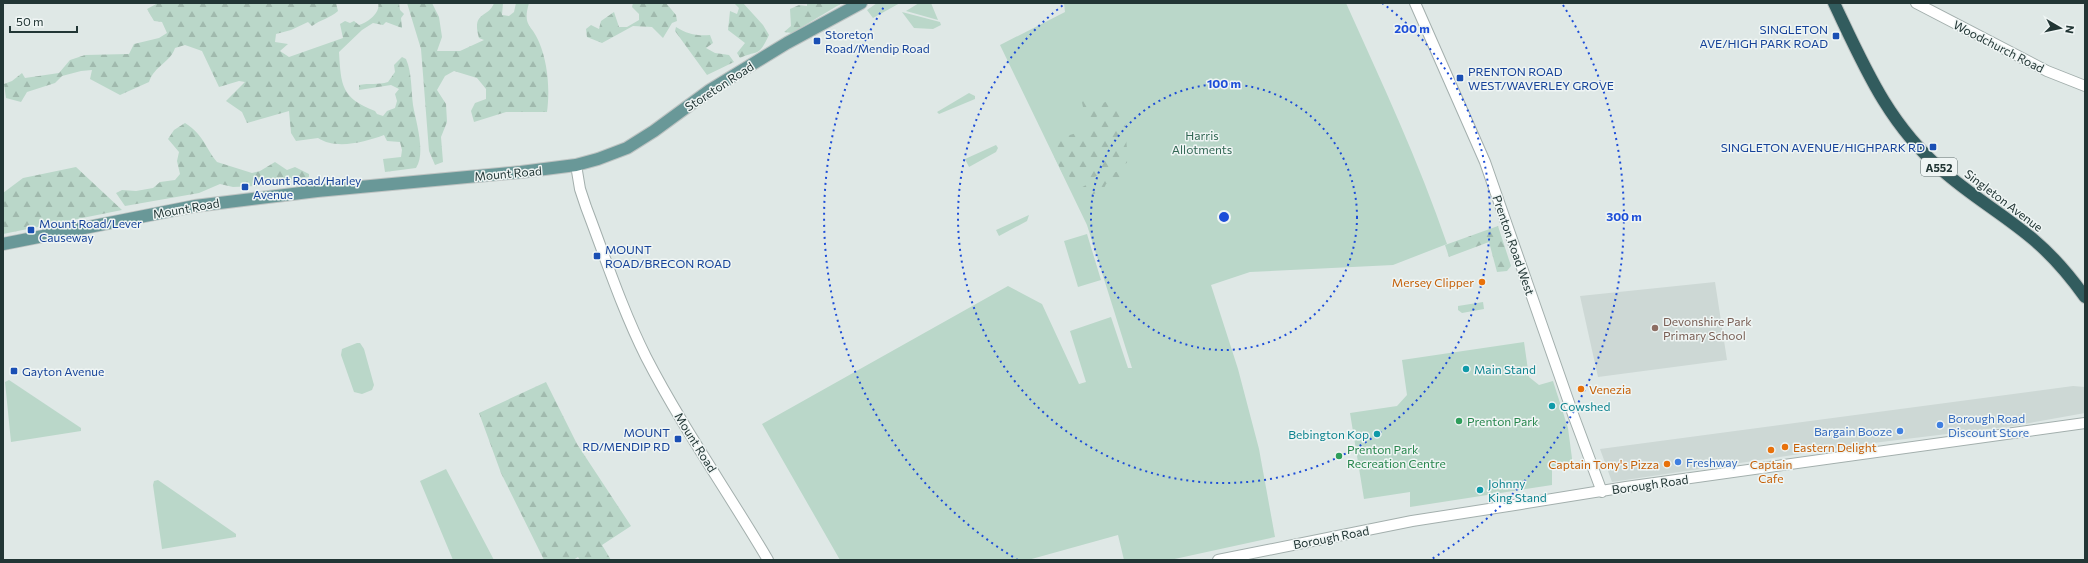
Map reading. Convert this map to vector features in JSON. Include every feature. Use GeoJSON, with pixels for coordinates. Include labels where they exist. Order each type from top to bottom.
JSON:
{"type":"FeatureCollection","features":[{"type":"Feature","properties":{"kind":"highway","name":"Singleton Avenue"},"geometry":{"type":"LineString","coordinates":[[1834,3],[1888,110],[1910,139],[1942,170],[2036,241],[2068,273],[2085,297]]}},
{"type":"Feature","properties":{"kind":"main road","name":"Storeton Road"},"geometry":{"type":"LineString","coordinates":[[576,165],[598,159],[627,148],[654,131],[710,90],[787,43],[861,3]]}},
{"type":"Feature","properties":{"kind":"main road","name":"Mount Road"},"geometry":{"type":"LineString","coordinates":[[3,244],[194,206],[317,191],[521,172],[576,165]]}},
{"type":"Feature","properties":{"kind":"street","name":"Prenton Road West"},"geometry":{"type":"LineString","coordinates":[[1415,3],[1485,162],[1566,395],[1602,492]]}},
{"type":"Feature","properties":{"kind":"street","name":"Woodchurch Road"},"geometry":{"type":"LineString","coordinates":[[1916,3],[2047,70],[2085,86]]}},
{"type":"Feature","properties":{"kind":"street","name":"Mount Road"},"geometry":{"type":"LineString","coordinates":[[576,165],[580,189],[584,201],[634,330],[646,356],[679,415],[768,560]]}},
{"type":"Feature","properties":{"kind":"street","name":"Borough Road"},"geometry":{"type":"LineString","coordinates":[[1218,560],[1412,521],[1602,492],[2085,423]]}},
{"type":"Feature","properties":{"kind":"shaded area","name":"Devonshire Park Primary School"},"geometry":{"type":"Polygon","coordinates":[[[1715,282],[1727,360],[1598,377],[1580,296],[1715,282]]]}},
{"type":"Feature","properties":{"kind":"shaded area"},"geometry":{"type":"Polygon","coordinates":[[[2073,386],[2085,387],[2085,413],[2013,426],[1881,442],[1612,482],[1600,449],[2073,386]]]}},
{"type":"Feature","properties":{"kind":"green space"},"geometry":{"type":"Polygon","coordinates":[[[158,3],[336,3],[338,11],[312,26],[308,22],[291,30],[276,34],[275,42],[288,44],[280,51],[289,57],[343,38],[340,24],[345,21],[350,23],[354,21],[359,25],[366,22],[375,14],[378,3],[399,3],[400,10],[404,14],[401,18],[402,28],[386,22],[383,25],[373,23],[362,30],[339,52],[341,73],[342,82],[349,95],[355,101],[383,116],[387,111],[395,108],[397,101],[395,94],[399,89],[391,85],[359,90],[359,85],[388,82],[395,72],[394,65],[402,57],[406,59],[410,75],[413,105],[420,146],[419,162],[416,168],[385,172],[383,159],[401,157],[402,150],[400,142],[387,141],[384,135],[351,144],[333,144],[318,138],[296,141],[291,133],[289,111],[247,123],[242,112],[226,101],[245,82],[239,81],[219,87],[202,51],[185,45],[175,48],[170,57],[155,72],[149,82],[120,95],[90,79],[92,70],[62,76],[55,83],[27,92],[21,102],[6,98],[4,84],[12,81],[22,73],[25,78],[59,73],[70,60],[85,55],[129,54],[134,44],[159,38],[167,33],[162,22],[154,21],[147,9],[158,3]]]}},
{"type":"Feature","properties":{"kind":"green space"},"geometry":{"type":"Polygon","coordinates":[[[407,3],[432,3],[439,17],[442,37],[437,51],[460,51],[484,40],[479,38],[477,23],[482,16],[492,8],[494,3],[503,3],[502,15],[509,16],[514,12],[516,3],[529,3],[527,21],[539,42],[546,68],[548,86],[547,112],[506,112],[474,122],[471,111],[475,103],[486,99],[486,89],[477,78],[454,71],[445,76],[437,90],[446,104],[447,122],[441,137],[443,162],[435,165],[429,151],[421,49],[407,3]]]}},
{"type":"Feature","properties":{"kind":"green space"},"geometry":{"type":"Polygon","coordinates":[[[633,3],[666,3],[676,15],[677,21],[672,23],[663,38],[652,27],[633,26],[602,43],[587,37],[586,29],[591,25],[599,29],[601,21],[614,12],[619,27],[627,27],[639,20],[639,14],[632,7],[633,3]]]}},
{"type":"Feature","properties":{"kind":"green space"},"geometry":{"type":"Polygon","coordinates":[[[734,3],[743,3],[763,25],[769,35],[758,52],[740,58],[737,53],[745,43],[728,30],[730,11],[737,14],[739,8],[734,3]]]}},
{"type":"Feature","properties":{"kind":"green space"},"geometry":{"type":"Polygon","coordinates":[[[807,3],[842,3],[792,33],[784,32],[791,26],[790,9],[799,5],[807,6],[807,3]]]}},
{"type":"Feature","properties":{"kind":"green space"},"geometry":{"type":"Polygon","coordinates":[[[877,3],[900,3],[873,18],[867,10],[877,3]]]}},
{"type":"Feature","properties":{"kind":"green space"},"geometry":{"type":"Polygon","coordinates":[[[919,3],[931,3],[938,20],[906,11],[919,3]]]}},
{"type":"Feature","properties":{"kind":"green space","name":"Harris Allotments"},"geometry":{"type":"Polygon","coordinates":[[[1064,3],[1346,3],[1412,153],[1447,244],[1393,265],[1250,272],[1211,285],[1238,369],[1259,449],[1275,537],[1170,560],[1124,560],[1118,535],[1028,560],[840,560],[762,424],[1008,286],[1042,304],[1079,384],[1086,382],[1070,331],[1111,317],[1128,368],[1132,368],[1087,225],[1000,45],[1065,12],[1064,3]]]}},
{"type":"Feature","properties":{"kind":"green space"},"geometry":{"type":"Polygon","coordinates":[[[902,12],[940,22],[941,25],[933,29],[914,28],[902,12]]]}},
{"type":"Feature","properties":{"kind":"green space"},"geometry":{"type":"Polygon","coordinates":[[[676,27],[692,34],[710,35],[713,43],[706,48],[715,53],[729,55],[734,62],[707,75],[675,31],[676,27]]]}},
{"type":"Feature","properties":{"kind":"green space"},"geometry":{"type":"Polygon","coordinates":[[[1079,89],[1084,91],[1088,99],[1096,100],[1098,105],[1115,98],[1118,114],[1126,117],[1125,128],[1127,163],[1089,179],[1076,182],[1065,173],[1063,174],[1054,156],[1056,153],[1050,141],[1093,128],[1096,122],[1103,117],[1100,115],[1092,119],[1087,125],[1079,89]]]}},
{"type":"Feature","properties":{"kind":"green space"},"geometry":{"type":"Polygon","coordinates":[[[969,93],[975,96],[975,99],[939,114],[937,112],[969,93]]]}},
{"type":"Feature","properties":{"kind":"green space"},"geometry":{"type":"Polygon","coordinates":[[[185,123],[200,136],[217,162],[252,173],[260,171],[275,162],[287,170],[295,167],[309,174],[309,177],[288,180],[281,184],[258,186],[233,187],[220,184],[199,193],[125,206],[116,193],[122,190],[136,191],[153,188],[160,182],[175,180],[180,174],[177,161],[179,152],[168,139],[174,130],[185,123]]]}},
{"type":"Feature","properties":{"kind":"green space"},"geometry":{"type":"Polygon","coordinates":[[[996,145],[998,148],[996,152],[969,167],[965,159],[996,145]]]}},
{"type":"Feature","properties":{"kind":"green space"},"geometry":{"type":"Polygon","coordinates":[[[76,167],[122,210],[3,234],[3,193],[23,178],[76,167]]]}},
{"type":"Feature","properties":{"kind":"green space"},"geometry":{"type":"Polygon","coordinates":[[[1121,170],[1130,172],[1131,177],[1106,184],[1103,190],[1087,197],[1077,193],[1077,190],[1095,180],[1121,170]]]}},
{"type":"Feature","properties":{"kind":"green space"},"geometry":{"type":"Polygon","coordinates":[[[1029,215],[1027,221],[999,236],[996,230],[1029,215]]]}},
{"type":"Feature","properties":{"kind":"green space"},"geometry":{"type":"Polygon","coordinates":[[[1498,226],[1511,266],[1507,271],[1497,272],[1489,242],[1449,257],[1445,245],[1498,226]]]}},
{"type":"Feature","properties":{"kind":"green space"},"geometry":{"type":"Polygon","coordinates":[[[1087,234],[1101,280],[1078,287],[1064,241],[1087,234]]]}},
{"type":"Feature","properties":{"kind":"green space"},"geometry":{"type":"Polygon","coordinates":[[[1483,302],[1484,309],[1462,313],[1458,310],[1458,306],[1483,302]]]}},
{"type":"Feature","properties":{"kind":"green space","name":"Prenton Park"},"geometry":{"type":"Polygon","coordinates":[[[1524,342],[1529,377],[1539,385],[1553,381],[1568,428],[1573,466],[1552,470],[1552,485],[1410,507],[1410,492],[1364,499],[1350,413],[1397,406],[1407,395],[1402,360],[1524,342]]]}},
{"type":"Feature","properties":{"kind":"green space"},"geometry":{"type":"Polygon","coordinates":[[[360,343],[364,349],[374,385],[372,390],[362,394],[354,392],[341,355],[342,349],[360,343]]]}},
{"type":"Feature","properties":{"kind":"green space"},"geometry":{"type":"Polygon","coordinates":[[[9,380],[81,428],[81,431],[11,442],[5,382],[9,380]]]}},
{"type":"Feature","properties":{"kind":"green space"},"geometry":{"type":"Polygon","coordinates":[[[546,382],[577,444],[631,526],[602,545],[611,560],[580,560],[578,557],[573,560],[544,560],[501,473],[479,413],[546,382]]]}},
{"type":"Feature","properties":{"kind":"green space"},"geometry":{"type":"Polygon","coordinates":[[[446,469],[494,560],[453,560],[420,481],[446,469]]]}},
{"type":"Feature","properties":{"kind":"green space"},"geometry":{"type":"Polygon","coordinates":[[[158,480],[236,534],[236,537],[162,549],[153,485],[154,481],[158,480]]]}},
{"type":"Feature","properties":{"kind":"place","name":"SINGLETON AVE/HIGH PARK ROAD"},"geometry":{"type":"Point","coordinates":[1836,36]}},
{"type":"Feature","properties":{"kind":"place","name":"Storeton Road/Mendip Road"},"geometry":{"type":"Point","coordinates":[817,41]}},
{"type":"Feature","properties":{"kind":"place","name":"PRENTON ROAD WEST/WAVERLEY GROVE"},"geometry":{"type":"Point","coordinates":[1460,78]}},
{"type":"Feature","properties":{"kind":"place","name":"SINGLETON AVENUE/HIGHPARK RD"},"geometry":{"type":"Point","coordinates":[1933,147]}},
{"type":"Feature","properties":{"kind":"place","name":"Mount Road/Harley Avenue"},"geometry":{"type":"Point","coordinates":[245,187]}},
{"type":"Feature","properties":{"kind":"place","name":"Mount Road/Lever Causeway"},"geometry":{"type":"Point","coordinates":[31,230]}},
{"type":"Feature","properties":{"kind":"place","name":"MOUNT ROAD/BRECON ROAD"},"geometry":{"type":"Point","coordinates":[597,256]}},
{"type":"Feature","properties":{"kind":"place","name":"Mersey Clipper"},"geometry":{"type":"Point","coordinates":[1482,282]}},
{"type":"Feature","properties":{"kind":"place","name":"Devonshire Park Primary School"},"geometry":{"type":"Point","coordinates":[1655,328]}},
{"type":"Feature","properties":{"kind":"place","name":"Main Stand"},"geometry":{"type":"Point","coordinates":[1466,369]}},
{"type":"Feature","properties":{"kind":"place","name":"Gayton Avenue"},"geometry":{"type":"Point","coordinates":[14,371]}},
{"type":"Feature","properties":{"kind":"place","name":"Venezia"},"geometry":{"type":"Point","coordinates":[1581,389]}},
{"type":"Feature","properties":{"kind":"place","name":"Cowshed"},"geometry":{"type":"Point","coordinates":[1552,406]}},
{"type":"Feature","properties":{"kind":"place","name":"Prenton Park"},"geometry":{"type":"Point","coordinates":[1459,421]}},
{"type":"Feature","properties":{"kind":"place","name":"Borough Road Discount Store"},"geometry":{"type":"Point","coordinates":[1940,425]}},
{"type":"Feature","properties":{"kind":"place","name":"Bargain Booze"},"geometry":{"type":"Point","coordinates":[1900,431]}},
{"type":"Feature","properties":{"kind":"place","name":"Bebington Kop"},"geometry":{"type":"Point","coordinates":[1377,434]}},
{"type":"Feature","properties":{"kind":"place","name":"MOUNT RD/MENDIP RD"},"geometry":{"type":"Point","coordinates":[678,439]}},
{"type":"Feature","properties":{"kind":"place","name":"Eastern Delight"},"geometry":{"type":"Point","coordinates":[1785,447]}},
{"type":"Feature","properties":{"kind":"place","name":"Captain Cafe"},"geometry":{"type":"Point","coordinates":[1771,450]}},
{"type":"Feature","properties":{"kind":"place","name":"Prenton Park Recreation Centre"},"geometry":{"type":"Point","coordinates":[1339,456]}},
{"type":"Feature","properties":{"kind":"place","name":"Freshway"},"geometry":{"type":"Point","coordinates":[1678,462]}},
{"type":"Feature","properties":{"kind":"place","name":"Captain Tony's Pizza"},"geometry":{"type":"Point","coordinates":[1667,464]}},
{"type":"Feature","properties":{"kind":"place","name":"Johnny King Stand"},"geometry":{"type":"Point","coordinates":[1480,490]}}]}
